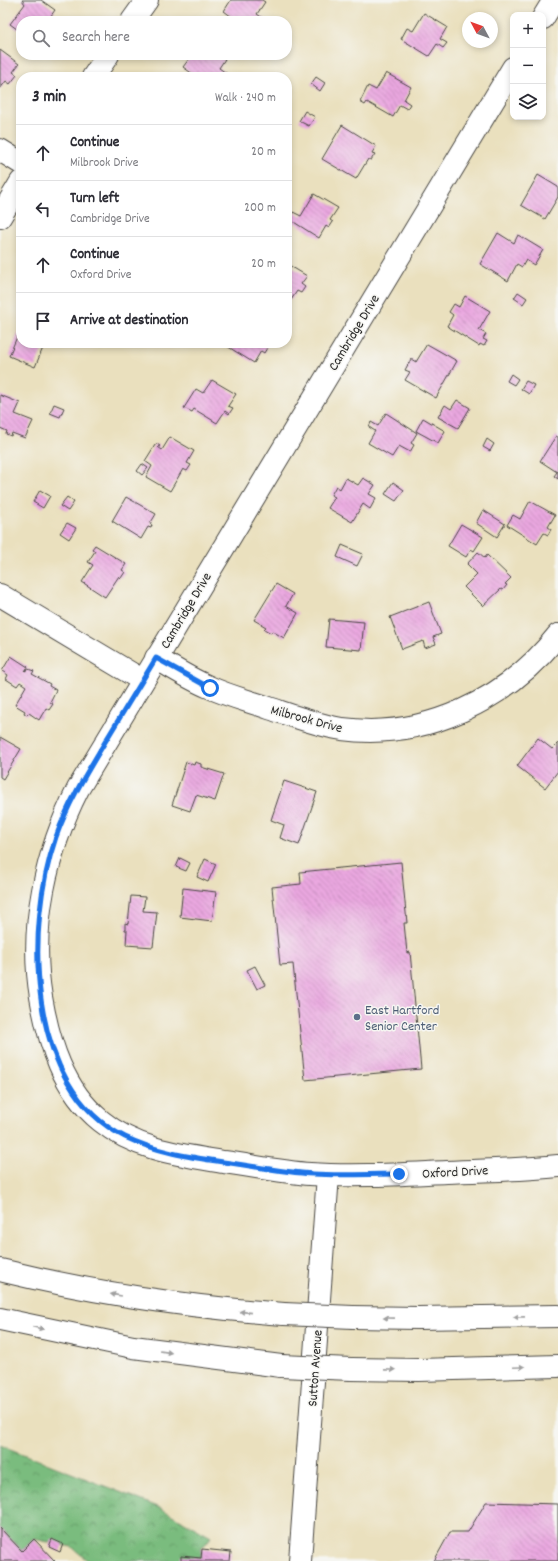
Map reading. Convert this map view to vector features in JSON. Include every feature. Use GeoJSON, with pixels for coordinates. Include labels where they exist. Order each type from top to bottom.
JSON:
{"type":"FeatureCollection","features":[{"type":"Feature","properties":{"kind":"main road"},"geometry":{"type":"LineString","coordinates":[[136,16],[147,0]]}},
{"type":"Feature","properties":{"kind":"main road"},"geometry":{"type":"LineString","coordinates":[[546,13],[554,0]]}},
{"type":"Feature","properties":{"kind":"main road"},"geometry":{"type":"LineString","coordinates":[[96,72],[105,60]]}},
{"type":"Feature","properties":{"kind":"main road","name":"Cambridge Drive"},"geometry":{"type":"LineString","coordinates":[[328,1175],[293,1172],[179,1155],[148,1147],[123,1136],[101,1121],[84,1105],[70,1085],[55,1055],[43,1009],[39,986],[38,952],[40,917],[51,856],[62,823],[78,789],[142,680],[510,73]]}},
{"type":"Feature","properties":{"kind":"main road"},"geometry":{"type":"LineString","coordinates":[[0,150],[16,160]]}},
{"type":"Feature","properties":{"kind":"main road"},"geometry":{"type":"LineString","coordinates":[[0,217],[16,190]]}},
{"type":"Feature","properties":{"kind":"main road"},"geometry":{"type":"LineString","coordinates":[[0,595],[142,680]]}},
{"type":"Feature","properties":{"kind":"main road","name":"Milbrook Drive"},"geometry":{"type":"LineString","coordinates":[[156,658],[210,688],[306,720],[343,729],[383,730],[425,724],[450,716],[475,705],[512,681],[536,659],[558,635]]}},
{"type":"Feature","properties":{"kind":"main road","name":"Oxford Drive"},"geometry":{"type":"LineString","coordinates":[[328,1175],[399,1174],[558,1166]]}},
{"type":"Feature","properties":{"kind":"main road","name":"Sutton Avenue"},"geometry":{"type":"LineString","coordinates":[[300,1561],[328,1175]]}},
{"type":"Feature","properties":{"kind":"main road"},"geometry":{"type":"LineString","coordinates":[[0,1270],[72,1286],[153,1301],[211,1309],[353,1317],[418,1318],[558,1316]]}},
{"type":"Feature","properties":{"kind":"main road"},"geometry":{"type":"LineString","coordinates":[[0,1319],[138,1348],[281,1366],[419,1370],[558,1366]]}},
{"type":"Feature","properties":{"kind":"green space"},"geometry":{"type":"Polygon","coordinates":[[[0,1445],[158,1507],[211,1537],[202,1548],[201,1558],[182,1556],[181,1561],[88,1561],[72,1547],[34,1539],[22,1551],[0,1528],[0,1445]]]}},
{"type":"Feature","properties":{"kind":"building"},"geometry":{"type":"Polygon","coordinates":[[[22,0],[41,0],[55,10],[51,16],[16,16],[25,4],[22,0]]]}},
{"type":"Feature","properties":{"kind":"building"},"geometry":{"type":"Polygon","coordinates":[[[231,0],[262,0],[265,2],[257,14],[260,16],[231,16],[224,11],[231,0]]]}},
{"type":"Feature","properties":{"kind":"building"},"geometry":{"type":"Polygon","coordinates":[[[424,13],[447,27],[440,39],[447,43],[443,48],[437,44],[429,56],[401,39],[407,28],[413,31],[424,13]]]}},
{"type":"Feature","properties":{"kind":"building"},"geometry":{"type":"Polygon","coordinates":[[[16,16],[16,28],[10,24],[16,16]]]}},
{"type":"Feature","properties":{"kind":"building"},"geometry":{"type":"Polygon","coordinates":[[[0,50],[19,64],[13,72],[16,76],[10,84],[6,81],[0,89],[0,50]]]}},
{"type":"Feature","properties":{"kind":"building"},"geometry":{"type":"Polygon","coordinates":[[[188,60],[224,60],[219,68],[225,72],[190,72],[183,67],[188,60]]]}},
{"type":"Feature","properties":{"kind":"building"},"geometry":{"type":"Polygon","coordinates":[[[386,73],[411,87],[404,100],[410,104],[407,109],[400,105],[393,117],[367,102],[365,105],[360,102],[368,86],[376,90],[386,73]]]}},
{"type":"Feature","properties":{"kind":"building"},"geometry":{"type":"Polygon","coordinates":[[[316,77],[325,83],[320,91],[311,84],[316,77]]]}},
{"type":"Feature","properties":{"kind":"building"},"geometry":{"type":"Polygon","coordinates":[[[305,111],[315,117],[309,126],[299,121],[305,111]]]}},
{"type":"Feature","properties":{"kind":"building"},"geometry":{"type":"Polygon","coordinates":[[[342,125],[376,146],[372,153],[375,154],[371,160],[368,159],[356,179],[322,159],[342,125]]]}},
{"type":"Feature","properties":{"kind":"building"},"geometry":{"type":"Polygon","coordinates":[[[538,175],[558,187],[558,197],[545,219],[521,205],[538,175]]]}},
{"type":"Feature","properties":{"kind":"building"},"geometry":{"type":"Polygon","coordinates":[[[314,194],[338,208],[330,220],[333,222],[329,228],[326,226],[319,238],[292,221],[293,212],[301,216],[314,194]]]}},
{"type":"Feature","properties":{"kind":"building"},"geometry":{"type":"Polygon","coordinates":[[[498,233],[514,243],[518,235],[543,250],[534,265],[526,260],[522,267],[517,264],[508,281],[480,264],[498,233]]]}},
{"type":"Feature","properties":{"kind":"building"},"geometry":{"type":"Polygon","coordinates":[[[292,267],[307,276],[301,284],[305,287],[301,293],[297,291],[292,298],[292,267]]]}},
{"type":"Feature","properties":{"kind":"building"},"geometry":{"type":"Polygon","coordinates":[[[518,292],[527,298],[523,304],[514,298],[518,292]]]}},
{"type":"Feature","properties":{"kind":"building"},"geometry":{"type":"Polygon","coordinates":[[[465,296],[490,311],[479,330],[486,334],[483,339],[487,341],[484,346],[480,344],[479,346],[447,326],[453,315],[449,312],[454,304],[459,307],[465,296]]]}},
{"type":"Feature","properties":{"kind":"building"},"geometry":{"type":"Polygon","coordinates":[[[16,339],[16,348],[43,348],[35,367],[9,356],[16,339]]]}},
{"type":"Feature","properties":{"kind":"building"},"geometry":{"type":"Polygon","coordinates":[[[427,344],[457,361],[436,398],[405,380],[410,372],[405,370],[411,359],[416,362],[427,344]]]}},
{"type":"Feature","properties":{"kind":"building"},"geometry":{"type":"Polygon","coordinates":[[[230,348],[267,348],[264,353],[261,351],[254,363],[230,348]]]}},
{"type":"Feature","properties":{"kind":"building"},"geometry":{"type":"Polygon","coordinates":[[[511,374],[518,379],[514,385],[507,381],[511,374]]]}},
{"type":"Feature","properties":{"kind":"building"},"geometry":{"type":"Polygon","coordinates":[[[212,380],[236,394],[228,406],[233,408],[229,414],[225,411],[217,423],[194,409],[192,412],[184,408],[196,389],[203,393],[212,380]]]}},
{"type":"Feature","properties":{"kind":"building"},"geometry":{"type":"Polygon","coordinates":[[[526,381],[534,385],[529,394],[521,389],[526,381]]]}},
{"type":"Feature","properties":{"kind":"building"},"geometry":{"type":"Polygon","coordinates":[[[0,395],[20,403],[15,414],[33,421],[25,438],[12,433],[11,436],[6,434],[7,431],[0,428],[0,395]]]}},
{"type":"Feature","properties":{"kind":"building"},"geometry":{"type":"Polygon","coordinates":[[[457,400],[470,408],[458,428],[438,417],[445,405],[451,409],[457,400]]]}},
{"type":"Feature","properties":{"kind":"building"},"geometry":{"type":"Polygon","coordinates":[[[54,404],[64,408],[60,417],[50,413],[54,404]]]}},
{"type":"Feature","properties":{"kind":"building"},"geometry":{"type":"Polygon","coordinates":[[[386,413],[417,433],[411,443],[414,445],[410,452],[399,446],[392,457],[368,443],[375,431],[369,427],[371,422],[378,426],[386,413]]]}},
{"type":"Feature","properties":{"kind":"building"},"geometry":{"type":"Polygon","coordinates":[[[423,418],[445,431],[438,443],[416,431],[423,418]]]}},
{"type":"Feature","properties":{"kind":"building"},"geometry":{"type":"Polygon","coordinates":[[[556,436],[558,437],[558,479],[554,476],[557,472],[540,461],[556,436]]]}},
{"type":"Feature","properties":{"kind":"building"},"geometry":{"type":"Polygon","coordinates":[[[170,437],[194,451],[187,463],[191,465],[187,471],[183,469],[170,491],[146,477],[152,466],[145,461],[155,445],[157,444],[160,446],[158,447],[162,450],[170,437]]]}},
{"type":"Feature","properties":{"kind":"building"},"geometry":{"type":"Polygon","coordinates":[[[487,439],[494,444],[490,451],[483,447],[487,439]]]}},
{"type":"Feature","properties":{"kind":"building"},"geometry":{"type":"Polygon","coordinates":[[[142,464],[148,468],[142,475],[137,471],[142,464]]]}},
{"type":"Feature","properties":{"kind":"building"},"geometry":{"type":"Polygon","coordinates":[[[346,478],[358,485],[363,478],[375,485],[369,494],[376,498],[370,509],[363,504],[352,522],[328,508],[335,497],[331,495],[336,486],[340,489],[346,478]]]}},
{"type":"Feature","properties":{"kind":"building"},"geometry":{"type":"Polygon","coordinates":[[[393,482],[404,490],[396,501],[385,494],[393,482]]]}},
{"type":"Feature","properties":{"kind":"building"},"geometry":{"type":"Polygon","coordinates":[[[40,490],[50,496],[43,508],[33,502],[40,490]]]}},
{"type":"Feature","properties":{"kind":"building"},"geometry":{"type":"Polygon","coordinates":[[[67,497],[74,502],[68,511],[60,506],[67,497]]]}},
{"type":"Feature","properties":{"kind":"building"},"geometry":{"type":"Polygon","coordinates":[[[126,497],[156,514],[150,524],[152,525],[151,528],[148,527],[141,539],[112,521],[126,497]]]}},
{"type":"Feature","properties":{"kind":"building"},"geometry":{"type":"Polygon","coordinates":[[[530,501],[555,515],[548,527],[551,529],[548,535],[544,533],[537,544],[507,525],[513,515],[520,519],[530,501]]]}},
{"type":"Feature","properties":{"kind":"building"},"geometry":{"type":"Polygon","coordinates":[[[483,510],[505,524],[497,537],[476,523],[483,510]]]}},
{"type":"Feature","properties":{"kind":"building"},"geometry":{"type":"Polygon","coordinates":[[[67,523],[76,528],[69,539],[60,533],[67,523]]]}},
{"type":"Feature","properties":{"kind":"building"},"geometry":{"type":"Polygon","coordinates":[[[461,524],[483,537],[474,551],[471,549],[466,557],[448,546],[461,524]]]}},
{"type":"Feature","properties":{"kind":"building"},"geometry":{"type":"Polygon","coordinates":[[[95,545],[126,564],[122,570],[125,572],[121,578],[119,576],[105,597],[82,582],[93,565],[88,562],[95,551],[92,549],[95,545]]]}},
{"type":"Feature","properties":{"kind":"building"},"geometry":{"type":"Polygon","coordinates":[[[342,545],[363,554],[357,566],[337,557],[342,545]]]}},
{"type":"Feature","properties":{"kind":"building"},"geometry":{"type":"Polygon","coordinates":[[[478,552],[485,558],[487,555],[511,578],[505,584],[507,585],[503,590],[501,589],[483,606],[464,587],[477,574],[467,564],[478,552]]]}},
{"type":"Feature","properties":{"kind":"building"},"geometry":{"type":"Polygon","coordinates":[[[276,584],[293,594],[286,606],[298,613],[284,638],[272,631],[271,633],[264,629],[266,627],[254,620],[276,584]]]}},
{"type":"Feature","properties":{"kind":"building"},"geometry":{"type":"Polygon","coordinates":[[[429,602],[441,634],[433,637],[436,644],[425,648],[423,641],[402,649],[390,617],[429,602]]]}},
{"type":"Feature","properties":{"kind":"building"},"geometry":{"type":"Polygon","coordinates":[[[329,619],[364,622],[361,650],[326,647],[329,619]]]}},
{"type":"Feature","properties":{"kind":"building"},"geometry":{"type":"Polygon","coordinates":[[[11,656],[28,667],[25,671],[28,669],[34,671],[32,674],[50,684],[49,686],[56,690],[50,702],[53,704],[49,710],[46,708],[39,720],[29,713],[27,715],[24,713],[25,711],[15,705],[26,686],[20,682],[17,686],[6,679],[8,675],[2,671],[11,656]]]}},
{"type":"Feature","properties":{"kind":"building"},"geometry":{"type":"Polygon","coordinates":[[[0,737],[21,749],[3,779],[0,777],[0,737]]]}},
{"type":"Feature","properties":{"kind":"building"},"geometry":{"type":"Polygon","coordinates":[[[538,738],[552,749],[558,743],[558,771],[545,788],[517,766],[538,738]]]}},
{"type":"Feature","properties":{"kind":"building"},"geometry":{"type":"Polygon","coordinates":[[[186,762],[194,765],[195,762],[201,764],[201,767],[224,774],[215,801],[196,795],[190,811],[172,805],[186,762]]]}},
{"type":"Feature","properties":{"kind":"building"},"geometry":{"type":"Polygon","coordinates":[[[284,781],[317,792],[299,845],[280,838],[284,825],[271,820],[284,781]]]}},
{"type":"Feature","properties":{"kind":"building"},"geometry":{"type":"Polygon","coordinates":[[[180,858],[190,863],[186,871],[176,867],[180,858]]]}},
{"type":"Feature","properties":{"kind":"building"},"geometry":{"type":"Polygon","coordinates":[[[205,859],[216,864],[208,882],[197,877],[205,859]]]}},
{"type":"Feature","properties":{"kind":"building","name":"East Hartford Senior Center"},"geometry":{"type":"Polygon","coordinates":[[[401,862],[407,923],[404,923],[407,953],[410,952],[421,1069],[305,1080],[293,964],[280,965],[272,887],[301,884],[300,872],[401,862]]]}},
{"type":"Feature","properties":{"kind":"building"},"geometry":{"type":"Polygon","coordinates":[[[183,888],[216,892],[212,921],[180,917],[183,888]]]}},
{"type":"Feature","properties":{"kind":"building"},"geometry":{"type":"Polygon","coordinates":[[[131,896],[145,897],[143,911],[157,912],[153,947],[126,945],[127,930],[125,930],[125,923],[128,924],[131,896]]]}},
{"type":"Feature","properties":{"kind":"building"},"geometry":{"type":"Polygon","coordinates":[[[255,966],[265,985],[257,989],[247,970],[255,966]]]}},
{"type":"Feature","properties":{"kind":"building"},"geometry":{"type":"Polygon","coordinates":[[[486,1502],[558,1504],[558,1561],[434,1561],[450,1532],[468,1532],[486,1502]]]}},
{"type":"Feature","properties":{"kind":"building"},"geometry":{"type":"Polygon","coordinates":[[[0,1528],[22,1551],[34,1539],[55,1561],[0,1561],[0,1528]]]}},
{"type":"Feature","properties":{"kind":"building"},"geometry":{"type":"Polygon","coordinates":[[[52,1539],[63,1544],[60,1552],[49,1547],[52,1539]]]}},
{"type":"Feature","properties":{"kind":"building"},"geometry":{"type":"Polygon","coordinates":[[[202,1549],[231,1552],[230,1561],[181,1561],[181,1556],[201,1558],[202,1549]]]}},
{"type":"Feature","properties":{"kind":"place","name":"East Hartford Senior Center"},"geometry":{"type":"Point","coordinates":[357,1017]}},
{"type":"Feature","properties":{"kind":"route"},"geometry":{"type":"LineString","coordinates":[[210,688],[193,680],[156,658],[98,753],[67,811],[57,836],[46,879],[40,917],[38,952],[39,986],[46,1024],[55,1055],[70,1085],[84,1105],[101,1121],[123,1136],[148,1147],[179,1155],[293,1172],[341,1175],[399,1174]]}}]}
